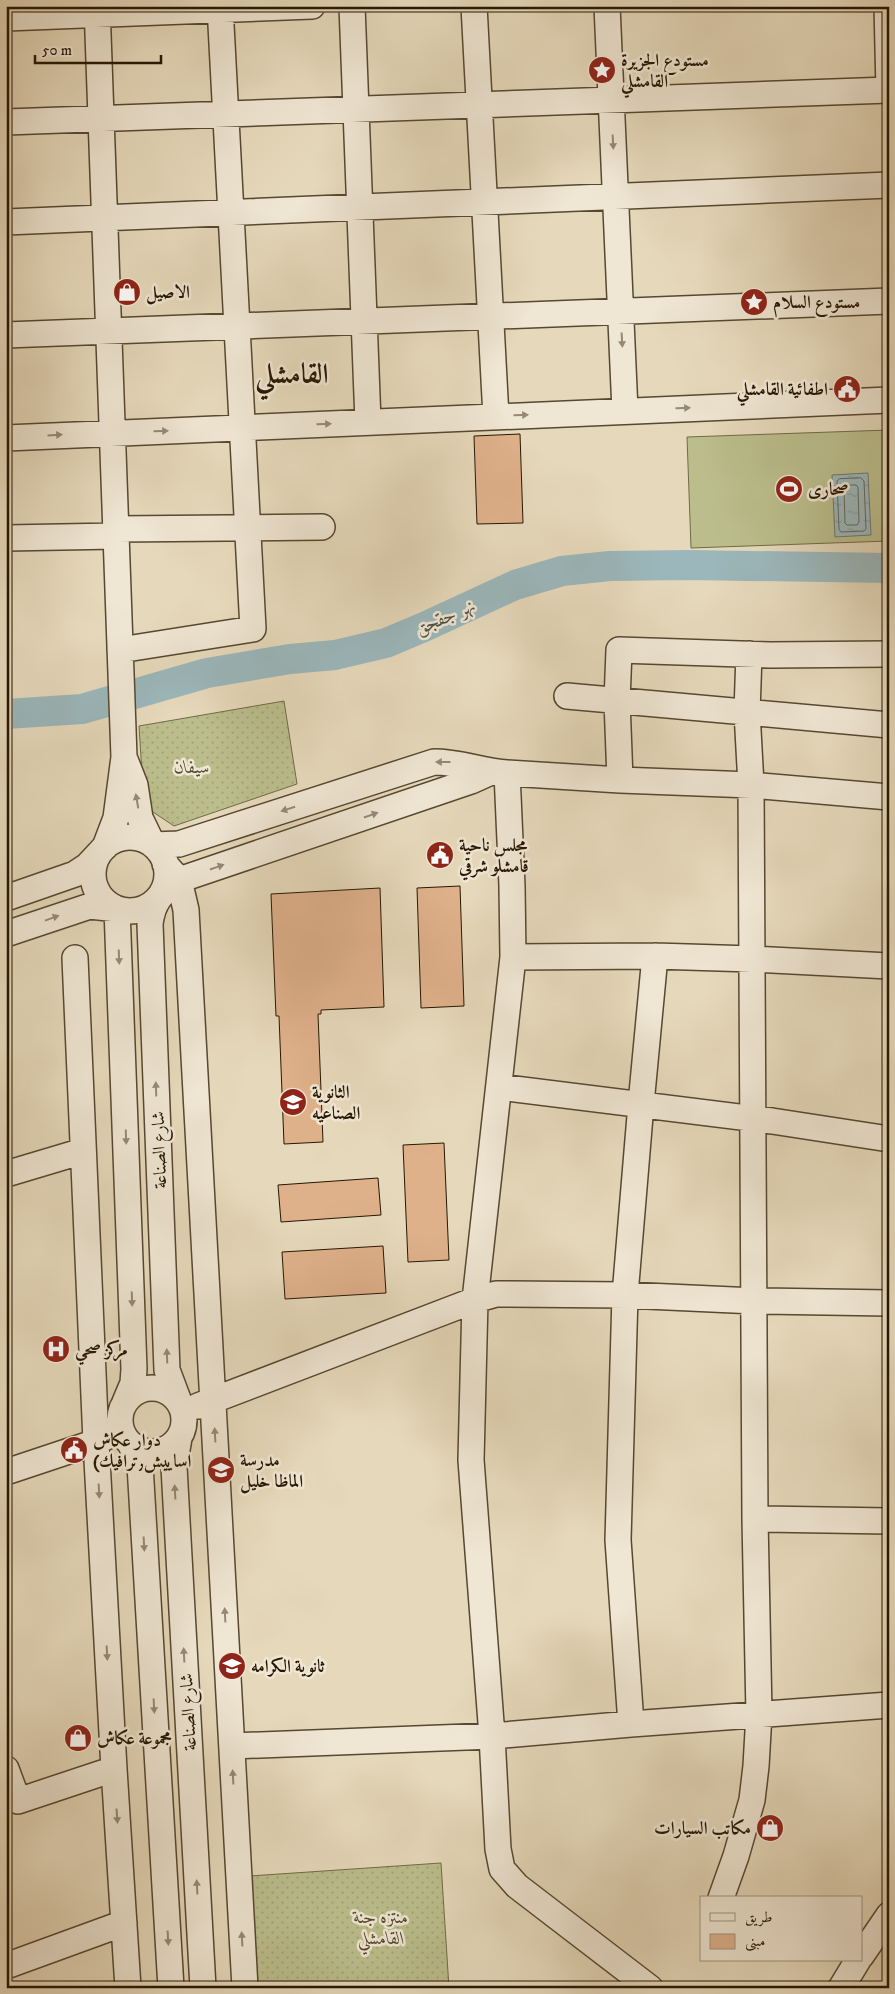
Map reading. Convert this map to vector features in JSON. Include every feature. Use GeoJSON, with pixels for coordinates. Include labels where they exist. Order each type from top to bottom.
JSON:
{"type":"FeatureCollection","features":[{"type":"Feature","properties":{"kind":"street"},"geometry":{"type":"LineString","coordinates":[[6,18],[97,11],[312,6]]}},
{"type":"Feature","properties":{"kind":"street"},"geometry":{"type":"LineString","coordinates":[[352,6],[368,422]]}},
{"type":"Feature","properties":{"kind":"street"},"geometry":{"type":"LineString","coordinates":[[474,6],[496,416]]}},
{"type":"Feature","properties":{"kind":"street"},"geometry":{"type":"LineString","coordinates":[[607,6],[625,411]]}},
{"type":"Feature","properties":{"kind":"street"},"geometry":{"type":"LineString","coordinates":[[6,122],[889,90],[887,6]]}},
{"type":"Feature","properties":{"kind":"street"},"geometry":{"type":"LineString","coordinates":[[120,657],[253,629],[220,8]]}},
{"type":"Feature","properties":{"kind":"street"},"geometry":{"type":"LineString","coordinates":[[97,11],[124,757],[116,818],[94,867],[94,884],[103,899],[117,908]]}},
{"type":"Feature","properties":{"kind":"street"},"geometry":{"type":"LineString","coordinates":[[6,222],[889,185]]}},
{"type":"Feature","properties":{"kind":"street"},"geometry":{"type":"LineString","coordinates":[[6,335],[889,301]]}},
{"type":"Feature","properties":{"kind":"street"},"geometry":{"type":"LineString","coordinates":[[6,438],[889,400]]}},
{"type":"Feature","properties":{"kind":"street"},"geometry":{"type":"LineString","coordinates":[[6,538],[248,528],[322,527]]}},
{"type":"Feature","properties":{"kind":"street"},"geometry":{"type":"LineString","coordinates":[[620,780],[617,701],[618,650],[749,654],[889,654]]}},
{"type":"Feature","properties":{"kind":"street"},"geometry":{"type":"LineString","coordinates":[[722,1896],[736,1856],[752,1800],[756,1766],[758,1714],[754,1519],[755,1301],[752,1119],[751,785],[747,712],[749,654]]}},
{"type":"Feature","properties":{"kind":"street"},"geometry":{"type":"LineString","coordinates":[[567,696],[889,725]]}},
{"type":"Feature","properties":{"kind":"street"},"geometry":{"type":"LineString","coordinates":[[124,757],[135,786],[140,818],[166,863],[186,910],[244,1988]]}},
{"type":"Feature","properties":{"kind":"street"},"geometry":{"type":"LineString","coordinates":[[6,934],[90,906],[117,908],[128,911],[150,905],[158,897],[166,863],[179,844],[434,762],[453,762],[499,772],[620,780],[751,785],[889,797]]}},
{"type":"Feature","properties":{"kind":"street"},"geometry":{"type":"LineString","coordinates":[[166,863],[499,772]]}},
{"type":"Feature","properties":{"kind":"street"},"geometry":{"type":"LineString","coordinates":[[499,772],[512,886],[513,958],[475,1300],[472,1460],[492,1736],[498,1849],[502,1869],[517,1886],[650,1988]]}},
{"type":"Feature","properties":{"kind":"street"},"geometry":{"type":"LineString","coordinates":[[6,898],[75,874],[87,866],[103,849],[115,840],[126,837],[143,839],[166,863]]}},
{"type":"Feature","properties":{"kind":"street","name":"شارع الصناعة"},"geometry":{"type":"LineString","coordinates":[[158,897],[153,908],[150,924],[167,1370],[182,1407]]}},
{"type":"Feature","properties":{"kind":"street"},"geometry":{"type":"LineString","coordinates":[[117,908],[134,1369],[133,1383],[121,1411],[126,1437],[140,1465],[171,1988]]}},
{"type":"Feature","properties":{"kind":"street"},"geometry":{"type":"LineString","coordinates":[[513,958],[655,956],[889,966]]}},
{"type":"Feature","properties":{"kind":"street"},"geometry":{"type":"LineString","coordinates":[[631,1724],[618,1540],[625,1295],[655,956]]}},
{"type":"Feature","properties":{"kind":"street"},"geometry":{"type":"LineString","coordinates":[[75,958],[96,1442],[128,1988]]}},
{"type":"Feature","properties":{"kind":"street"},"geometry":{"type":"LineString","coordinates":[[499,1087],[641,1104],[889,1139]]}},
{"type":"Feature","properties":{"kind":"street"},"geometry":{"type":"LineString","coordinates":[[6,1174],[84,1151]]}},
{"type":"Feature","properties":{"kind":"street"},"geometry":{"type":"LineString","coordinates":[[182,1407],[213,1401],[475,1300],[496,1294],[625,1295],[755,1301],[889,1303]]}},
{"type":"Feature","properties":{"kind":"street"},"geometry":{"type":"LineString","coordinates":[[125,1402],[139,1390],[157,1388],[174,1395],[182,1407],[185,1420],[179,1438],[174,1444],[157,1452],[139,1450],[126,1437]]}},
{"type":"Feature","properties":{"kind":"street"},"geometry":{"type":"LineString","coordinates":[[6,1472],[96,1442],[126,1437]]}},
{"type":"Feature","properties":{"kind":"street","name":"شارع الصناعة"},"geometry":{"type":"LineString","coordinates":[[179,1438],[174,1466],[203,1988]]}},
{"type":"Feature","properties":{"kind":"street"},"geometry":{"type":"LineString","coordinates":[[754,1519],[889,1521]]}},
{"type":"Feature","properties":{"kind":"street"},"geometry":{"type":"LineString","coordinates":[[232,1746],[492,1736],[758,1714],[889,1706]]}},
{"type":"Feature","properties":{"kind":"street"},"geometry":{"type":"LineString","coordinates":[[6,1768],[18,1801],[114,1769]]}},
{"type":"Feature","properties":{"kind":"street"},"geometry":{"type":"LineString","coordinates":[[862,1955],[889,1915]]}},
{"type":"Feature","properties":{"kind":"street"},"geometry":{"type":"LineString","coordinates":[[6,1966],[124,1923]]}},
{"type":"Feature","properties":{"kind":"street"},"geometry":{"type":"LineString","coordinates":[[842,1988],[857,1962]]}},
{"type":"Feature","properties":{"kind":"green space","name":"صحارى"},"geometry":{"type":"Polygon","coordinates":[[[889,430],[889,541],[691,548],[687,437],[889,430]]]}},
{"type":"Feature","properties":{"kind":"green space","name":"سيفان"},"geometry":{"type":"Polygon","coordinates":[[[284,701],[297,784],[174,826],[144,806],[139,726],[284,701]]]}},
{"type":"Feature","properties":{"kind":"green space","name":"منتزه جنة القامشلي"},"geometry":{"type":"Polygon","coordinates":[[[441,1863],[449,1988],[257,1988],[250,1876],[441,1863]]]}},
{"type":"Feature","properties":{"kind":"water"},"geometry":{"type":"Polygon","coordinates":[[[868,473],[871,535],[835,537],[832,475],[868,473]]]}},
{"type":"Feature","properties":{"kind":"building"},"geometry":{"type":"Polygon","coordinates":[[[520,434],[523,523],[477,524],[474,436],[520,434]]]}},
{"type":"Feature","properties":{"kind":"building"},"geometry":{"type":"Polygon","coordinates":[[[460,886],[464,1006],[421,1008],[417,888],[460,886]]]}},
{"type":"Feature","properties":{"kind":"building"},"geometry":{"type":"Polygon","coordinates":[[[380,888],[384,1007],[321,1010],[321,1014],[318,1014],[323,1142],[284,1144],[279,1016],[276,1016],[271,894],[380,888]]]}},
{"type":"Feature","properties":{"kind":"building"},"geometry":{"type":"Polygon","coordinates":[[[444,1143],[449,1260],[408,1262],[403,1145],[444,1143]]]}},
{"type":"Feature","properties":{"kind":"building"},"geometry":{"type":"Polygon","coordinates":[[[378,1178],[381,1215],[281,1222],[278,1185],[378,1178]]]}},
{"type":"Feature","properties":{"kind":"building"},"geometry":{"type":"Polygon","coordinates":[[[383,1246],[386,1293],[285,1299],[282,1252],[383,1246]]]}},
{"type":"Feature","properties":{"kind":"waterway","name":"نهر جقجق"},"geometry":{"type":"LineString","coordinates":[[6,714],[82,709],[207,673],[290,659],[335,655],[386,643],[515,585],[562,571],[610,566],[688,565],[889,568]]}},
{"type":"Feature","properties":{"kind":"place","name":"مستودع الجزيرة القامشلي"},"geometry":{"type":"Point","coordinates":[602,70]}},
{"type":"Feature","properties":{"kind":"place","name":"الاصيل"},"geometry":{"type":"Point","coordinates":[127,292]}},
{"type":"Feature","properties":{"kind":"place","name":"مستودع السلام"},"geometry":{"type":"Point","coordinates":[754,302]}},
{"type":"Feature","properties":{"kind":"place","name":"اطفائية القامشلي"},"geometry":{"type":"Point","coordinates":[847,389]}},
{"type":"Feature","properties":{"kind":"place","name":"صحارى"},"geometry":{"type":"Point","coordinates":[789,489]}},
{"type":"Feature","properties":{"kind":"place","name":"مجلس ناحية قامشلو شرقي"},"geometry":{"type":"Point","coordinates":[440,855]}},
{"type":"Feature","properties":{"kind":"place","name":"الثانوية الصناعيه"},"geometry":{"type":"Point","coordinates":[293,1102]}},
{"type":"Feature","properties":{"kind":"place","name":"مركز صحي"},"geometry":{"type":"Point","coordinates":[56,1349]}},
{"type":"Feature","properties":{"kind":"place","name":"دوار عكاش (اساييش٫ترافيك"},"geometry":{"type":"Point","coordinates":[74,1450]}},
{"type":"Feature","properties":{"kind":"place","name":"مدرسة الماظا خليل"},"geometry":{"type":"Point","coordinates":[221,1470]}},
{"type":"Feature","properties":{"kind":"place","name":"ثانوية الكرامه"},"geometry":{"type":"Point","coordinates":[232,1666]}},
{"type":"Feature","properties":{"kind":"place","name":"مجموعة عكاش"},"geometry":{"type":"Point","coordinates":[78,1738]}},
{"type":"Feature","properties":{"kind":"place","name":"مكاتب السيارات"},"geometry":{"type":"Point","coordinates":[770,1828]}},
{"type":"Feature","properties":{"kind":"district","name":"القامشلي"},"geometry":{"type":"Point","coordinates":[292,373]}}]}
